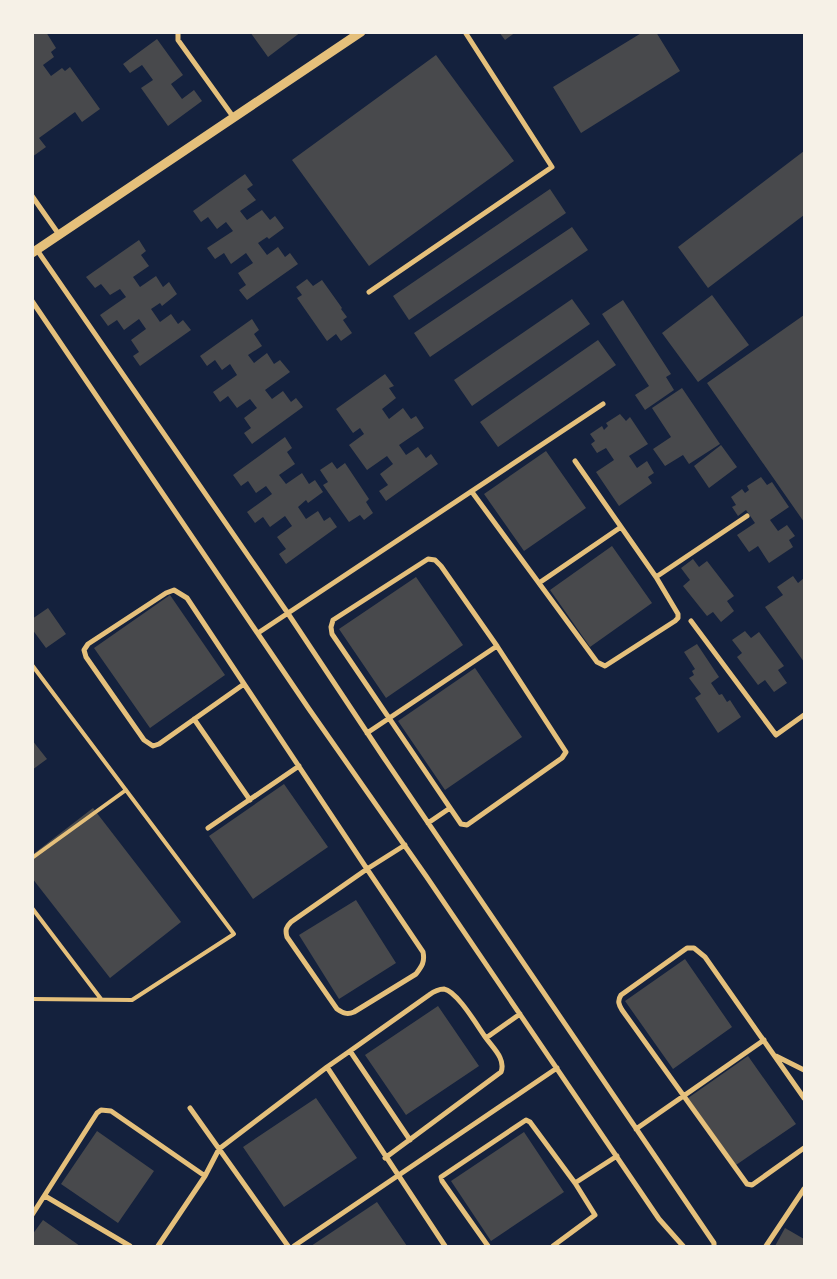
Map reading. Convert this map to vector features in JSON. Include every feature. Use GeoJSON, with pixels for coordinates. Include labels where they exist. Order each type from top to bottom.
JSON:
{"type":"FeatureCollection","features":[{"type":"Feature","properties":{"kind":"street"},"geometry":{"type":"LineString","coordinates":[[178,32],[178,40],[234,118]]}},
{"type":"Feature","properties":{"kind":"street"},"geometry":{"type":"LineString","coordinates":[[362,32],[35,251],[287,612],[367,734],[714,1243],[714,1246]]}},
{"type":"Feature","properties":{"kind":"street"},"geometry":{"type":"LineString","coordinates":[[370,292],[552,166],[465,32]]}},
{"type":"Feature","properties":{"kind":"street"},"geometry":{"type":"LineString","coordinates":[[32,196],[60,236]]}},
{"type":"Feature","properties":{"kind":"street"},"geometry":{"type":"LineString","coordinates":[[32,301],[659,1219],[683,1246]]}},
{"type":"Feature","properties":{"kind":"street"},"geometry":{"type":"LineString","coordinates":[[258,633],[603,404]]}},
{"type":"Feature","properties":{"kind":"street"},"geometry":{"type":"LineString","coordinates":[[472,492],[597,662],[606,666],[678,618],[677,610],[575,461]]}},
{"type":"Feature","properties":{"kind":"street"},"geometry":{"type":"LineString","coordinates":[[656,577],[748,516]]}},
{"type":"Feature","properties":{"kind":"street"},"geometry":{"type":"LineString","coordinates":[[539,583],[620,527]]}},
{"type":"Feature","properties":{"kind":"street"},"geometry":{"type":"LineString","coordinates":[[428,559],[435,560],[497,646],[566,752],[562,758],[467,825],[461,824],[389,719],[332,634],[333,620],[428,559]]}},
{"type":"Feature","properties":{"kind":"street"},"geometry":{"type":"LineString","coordinates":[[244,684],[194,720],[153,746],[148,744],[86,657],[84,650],[88,644],[166,593],[174,590],[187,598],[244,684],[298,766],[367,869],[423,952],[422,967],[416,974],[348,1014],[338,1009],[287,937],[287,926],[367,869],[405,845]]}},
{"type":"Feature","properties":{"kind":"street"},"geometry":{"type":"LineString","coordinates":[[691,621],[776,735],[804,715]]}},
{"type":"Feature","properties":{"kind":"street"},"geometry":{"type":"LineString","coordinates":[[367,734],[497,646]]}},
{"type":"Feature","properties":{"kind":"street"},"geometry":{"type":"LineString","coordinates":[[194,720],[250,800]]}},
{"type":"Feature","properties":{"kind":"street"},"geometry":{"type":"LineString","coordinates":[[208,828],[298,766]]}},
{"type":"Feature","properties":{"kind":"street"},"geometry":{"type":"LineString","coordinates":[[428,823],[450,808]]}},
{"type":"Feature","properties":{"kind":"street"},"geometry":{"type":"LineString","coordinates":[[804,1098],[700,952],[694,948],[687,948],[621,994],[618,999],[622,1010],[747,1184],[752,1185],[804,1148]]}},
{"type":"Feature","properties":{"kind":"street"},"geometry":{"type":"LineString","coordinates":[[158,1246],[205,1176],[219,1149],[327,1067],[429,995],[437,990],[444,989],[453,993],[502,1060],[501,1072],[385,1158]]}},
{"type":"Feature","properties":{"kind":"street"},"geometry":{"type":"LineString","coordinates":[[486,1038],[520,1014]]}},
{"type":"Feature","properties":{"kind":"street"},"geometry":{"type":"LineString","coordinates":[[636,1129],[764,1040]]}},
{"type":"Feature","properties":{"kind":"street"},"geometry":{"type":"LineString","coordinates":[[350,1051],[410,1140]]}},
{"type":"Feature","properties":{"kind":"street"},"geometry":{"type":"LineString","coordinates":[[774,1055],[804,1070]]}},
{"type":"Feature","properties":{"kind":"street"},"geometry":{"type":"LineString","coordinates":[[327,1067],[385,1158],[445,1246]]}},
{"type":"Feature","properties":{"kind":"street"},"geometry":{"type":"LineString","coordinates":[[294,1246],[557,1068]]}},
{"type":"Feature","properties":{"kind":"street"},"geometry":{"type":"LineString","coordinates":[[190,1108],[288,1246]]}},
{"type":"Feature","properties":{"kind":"street"},"geometry":{"type":"LineString","coordinates":[[32,1215],[97,1113],[101,1110],[111,1111],[205,1176]]}},
{"type":"Feature","properties":{"kind":"street"},"geometry":{"type":"LineString","coordinates":[[488,1246],[442,1181],[442,1176],[526,1120],[530,1122],[595,1213],[595,1216],[553,1246]]}},
{"type":"Feature","properties":{"kind":"street"},"geometry":{"type":"LineString","coordinates":[[575,1183],[617,1156]]}},
{"type":"Feature","properties":{"kind":"street"},"geometry":{"type":"LineString","coordinates":[[766,1246],[804,1189]]}},
{"type":"Feature","properties":{"kind":"street"},"geometry":{"type":"LineString","coordinates":[[45,1196],[130,1246]]}},
{"type":"Feature","properties":{"kind":"lane"},"geometry":{"type":"LineString","coordinates":[[32,665],[234,934],[132,1000],[32,999]]}},
{"type":"Feature","properties":{"kind":"lane"},"geometry":{"type":"LineString","coordinates":[[32,858],[126,790]]}},
{"type":"Feature","properties":{"kind":"lane"},"geometry":{"type":"LineString","coordinates":[[32,908],[101,999]]}},
{"type":"Feature","properties":{"kind":"building"},"geometry":{"type":"Polygon","coordinates":[[[32,32],[46,32],[56,48],[51,52],[54,57],[43,65],[51,76],[62,68],[65,71],[70,67],[100,109],[82,122],[75,112],[39,138],[46,147],[32,157],[32,32]]]}},
{"type":"Feature","properties":{"kind":"building"},"geometry":{"type":"Polygon","coordinates":[[[250,32],[301,32],[268,57],[250,32]]]}},
{"type":"Feature","properties":{"kind":"building"},"geometry":{"type":"Polygon","coordinates":[[[499,32],[516,32],[505,40],[499,32]]]}},
{"type":"Feature","properties":{"kind":"building"},"geometry":{"type":"Polygon","coordinates":[[[643,32],[656,32],[680,71],[581,133],[553,87],[643,32]]]}},
{"type":"Feature","properties":{"kind":"building"},"geometry":{"type":"Polygon","coordinates":[[[157,39],[183,75],[171,84],[182,99],[194,90],[202,101],[168,126],[141,88],[153,80],[142,65],[130,73],[123,64],[157,39]]]}},
{"type":"Feature","properties":{"kind":"building"},"geometry":{"type":"Polygon","coordinates":[[[436,55],[514,161],[369,266],[292,160],[436,55]]]}},
{"type":"Feature","properties":{"kind":"building"},"geometry":{"type":"Polygon","coordinates":[[[804,151],[804,215],[708,288],[678,247],[804,151]]]}},
{"type":"Feature","properties":{"kind":"building"},"geometry":{"type":"Polygon","coordinates":[[[245,174],[253,185],[247,189],[256,200],[240,211],[247,220],[262,210],[270,220],[275,216],[284,228],[269,239],[267,237],[258,243],[267,255],[278,247],[285,257],[290,253],[298,264],[247,300],[239,290],[246,285],[238,273],[253,263],[246,253],[231,264],[224,253],[215,259],[207,248],[233,231],[226,222],[217,229],[208,217],[201,222],[193,211],[245,174]]]}},
{"type":"Feature","properties":{"kind":"building"},"geometry":{"type":"Polygon","coordinates":[[[550,189],[566,213],[409,320],[393,296],[550,189]]]}},
{"type":"Feature","properties":{"kind":"building"},"geometry":{"type":"Polygon","coordinates":[[[572,227],[588,250],[430,357],[414,333],[572,227]]]}},
{"type":"Feature","properties":{"kind":"building"},"geometry":{"type":"Polygon","coordinates":[[[139,240],[146,251],[141,255],[149,266],[133,277],[140,287],[156,276],[163,287],[169,282],[177,294],[162,306],[160,303],[151,309],[160,322],[171,314],[178,324],[183,320],[191,330],[140,366],[133,356],[139,352],[131,340],[146,329],[139,319],[124,330],[117,320],[108,326],[100,315],[126,297],[120,289],[110,295],[101,284],[95,288],[86,277],[139,240]]]}},
{"type":"Feature","properties":{"kind":"building"},"geometry":{"type":"Polygon","coordinates":[[[307,279],[313,286],[322,280],[347,317],[343,320],[352,333],[341,341],[336,334],[327,341],[297,298],[302,295],[296,287],[307,279]]]}},
{"type":"Feature","properties":{"kind":"building"},"geometry":{"type":"Polygon","coordinates":[[[712,295],[749,345],[698,382],[662,333],[712,295]]]}},
{"type":"Feature","properties":{"kind":"building"},"geometry":{"type":"Polygon","coordinates":[[[572,299],[590,324],[472,406],[454,380],[572,299]]]}},
{"type":"Feature","properties":{"kind":"building"},"geometry":{"type":"Polygon","coordinates":[[[623,300],[671,374],[666,377],[674,390],[645,410],[635,395],[649,386],[602,314],[623,300]]]}},
{"type":"Feature","properties":{"kind":"building"},"geometry":{"type":"Polygon","coordinates":[[[804,315],[804,522],[707,383],[804,315]]]}},
{"type":"Feature","properties":{"kind":"building"},"geometry":{"type":"Polygon","coordinates":[[[252,319],[259,330],[254,334],[262,346],[248,355],[254,363],[267,353],[274,364],[280,360],[290,372],[265,390],[272,399],[283,391],[291,402],[296,398],[303,407],[252,444],[244,433],[251,428],[244,418],[257,408],[250,399],[237,408],[228,396],[220,402],[213,392],[237,375],[230,364],[222,370],[215,360],[207,366],[200,356],[252,319]]]}},
{"type":"Feature","properties":{"kind":"building"},"geometry":{"type":"Polygon","coordinates":[[[598,340],[616,365],[498,447],[480,422],[598,340]]]}},
{"type":"Feature","properties":{"kind":"building"},"geometry":{"type":"Polygon","coordinates":[[[385,374],[394,386],[389,388],[396,398],[382,409],[389,419],[403,408],[411,419],[416,416],[424,428],[399,445],[406,455],[418,447],[426,458],[431,454],[438,464],[386,501],[379,491],[388,485],[380,474],[393,464],[387,456],[367,470],[349,445],[364,434],[360,428],[353,433],[336,409],[385,374]]]}},
{"type":"Feature","properties":{"kind":"building"},"geometry":{"type":"Polygon","coordinates":[[[682,388],[720,444],[689,464],[683,455],[665,466],[653,449],[671,437],[652,408],[682,388]]]}},
{"type":"Feature","properties":{"kind":"building"},"geometry":{"type":"Polygon","coordinates":[[[620,414],[626,421],[630,417],[648,444],[629,456],[637,468],[647,461],[654,473],[648,477],[652,483],[619,506],[596,472],[614,460],[606,448],[597,453],[591,444],[595,441],[590,434],[602,426],[604,430],[608,426],[606,423],[620,414]]]}},
{"type":"Feature","properties":{"kind":"building"},"geometry":{"type":"Polygon","coordinates":[[[285,437],[292,448],[287,452],[295,464],[279,475],[286,484],[302,473],[309,484],[315,480],[323,492],[308,503],[306,500],[298,507],[306,519],[318,511],[324,521],[330,517],[337,527],[286,564],[279,554],[286,549],[277,537],[292,526],[285,516],[270,527],[263,517],[255,523],[247,512],[272,494],[266,486],[256,493],[248,481],[241,486],[233,475],[285,437]]]}},
{"type":"Feature","properties":{"kind":"building"},"geometry":{"type":"Polygon","coordinates":[[[721,445],[737,467],[709,488],[694,466],[721,445]]]}},
{"type":"Feature","properties":{"kind":"building"},"geometry":{"type":"Polygon","coordinates":[[[546,451],[586,508],[524,551],[484,494],[546,451]]]}},
{"type":"Feature","properties":{"kind":"building"},"geometry":{"type":"Polygon","coordinates":[[[332,462],[337,469],[345,463],[369,499],[366,502],[373,513],[364,520],[360,515],[349,522],[323,485],[328,482],[320,470],[332,462]]]}},
{"type":"Feature","properties":{"kind":"building"},"geometry":{"type":"Polygon","coordinates":[[[761,477],[767,485],[772,482],[789,507],[770,520],[778,531],[787,525],[795,536],[789,540],[793,547],[769,563],[758,546],[749,552],[737,535],[755,523],[746,510],[738,516],[732,507],[736,505],[731,497],[742,489],[745,493],[749,490],[747,486],[761,477]]]}},
{"type":"Feature","properties":{"kind":"building"},"geometry":{"type":"Polygon","coordinates":[[[612,546],[652,603],[590,647],[550,590],[612,546]]]}},
{"type":"Feature","properties":{"kind":"building"},"geometry":{"type":"Polygon","coordinates":[[[693,559],[699,567],[707,561],[734,596],[727,601],[734,611],[721,622],[713,612],[707,616],[683,586],[690,580],[681,568],[693,559]]]}},
{"type":"Feature","properties":{"kind":"building"},"geometry":{"type":"Polygon","coordinates":[[[793,576],[798,583],[804,578],[804,662],[765,607],[783,595],[777,587],[793,576]]]}},
{"type":"Feature","properties":{"kind":"building"},"geometry":{"type":"Polygon","coordinates":[[[416,577],[463,645],[386,698],[339,629],[416,577]]]}},
{"type":"Feature","properties":{"kind":"building"},"geometry":{"type":"Polygon","coordinates":[[[170,595],[225,675],[150,728],[94,648],[170,595]]]}},
{"type":"Feature","properties":{"kind":"building"},"geometry":{"type":"Polygon","coordinates":[[[48,608],[66,634],[46,648],[32,629],[32,619],[48,608]]]}},
{"type":"Feature","properties":{"kind":"building"},"geometry":{"type":"Polygon","coordinates":[[[745,631],[751,638],[759,632],[784,666],[778,670],[787,683],[774,692],[765,680],[758,685],[737,657],[742,653],[732,640],[745,631]]]}},
{"type":"Feature","properties":{"kind":"building"},"geometry":{"type":"Polygon","coordinates":[[[697,644],[719,677],[711,683],[719,695],[722,694],[727,702],[730,700],[741,717],[718,733],[695,698],[701,694],[689,678],[694,675],[692,671],[695,669],[684,652],[697,644]]]}},
{"type":"Feature","properties":{"kind":"building"},"geometry":{"type":"Polygon","coordinates":[[[475,668],[522,737],[445,790],[398,721],[475,668]]]}},
{"type":"Feature","properties":{"kind":"building"},"geometry":{"type":"Polygon","coordinates":[[[32,740],[47,759],[32,770],[32,740]]]}},
{"type":"Feature","properties":{"kind":"building"},"geometry":{"type":"Polygon","coordinates":[[[284,784],[328,847],[253,899],[209,836],[284,784]]]}},
{"type":"Feature","properties":{"kind":"building"},"geometry":{"type":"Polygon","coordinates":[[[93,808],[181,922],[110,978],[32,878],[32,855],[93,808]]]}},
{"type":"Feature","properties":{"kind":"building"},"geometry":{"type":"Polygon","coordinates":[[[356,900],[396,963],[339,999],[299,935],[356,900]]]}},
{"type":"Feature","properties":{"kind":"building"},"geometry":{"type":"Polygon","coordinates":[[[685,959],[732,1027],[673,1069],[625,1001],[685,959]]]}},
{"type":"Feature","properties":{"kind":"building"},"geometry":{"type":"Polygon","coordinates":[[[438,1006],[479,1066],[406,1115],[365,1055],[438,1006]]]}},
{"type":"Feature","properties":{"kind":"building"},"geometry":{"type":"Polygon","coordinates":[[[748,1056],[796,1124],[736,1165],[688,1098],[748,1056]]]}},
{"type":"Feature","properties":{"kind":"building"},"geometry":{"type":"Polygon","coordinates":[[[316,1098],[357,1158],[284,1207],[243,1147],[316,1098]]]}},
{"type":"Feature","properties":{"kind":"building"},"geometry":{"type":"Polygon","coordinates":[[[97,1131],[154,1171],[118,1223],[61,1184],[97,1131]]]}},
{"type":"Feature","properties":{"kind":"building"},"geometry":{"type":"Polygon","coordinates":[[[524,1132],[564,1192],[491,1241],[451,1181],[524,1132]]]}},
{"type":"Feature","properties":{"kind":"building"},"geometry":{"type":"Polygon","coordinates":[[[377,1202],[407,1246],[311,1246],[377,1202]]]}},
{"type":"Feature","properties":{"kind":"building"},"geometry":{"type":"Polygon","coordinates":[[[43,1220],[80,1246],[32,1246],[32,1235],[43,1220]]]}},
{"type":"Feature","properties":{"kind":"building"},"geometry":{"type":"Polygon","coordinates":[[[785,1228],[804,1239],[804,1246],[775,1246],[785,1228]]]}}]}
